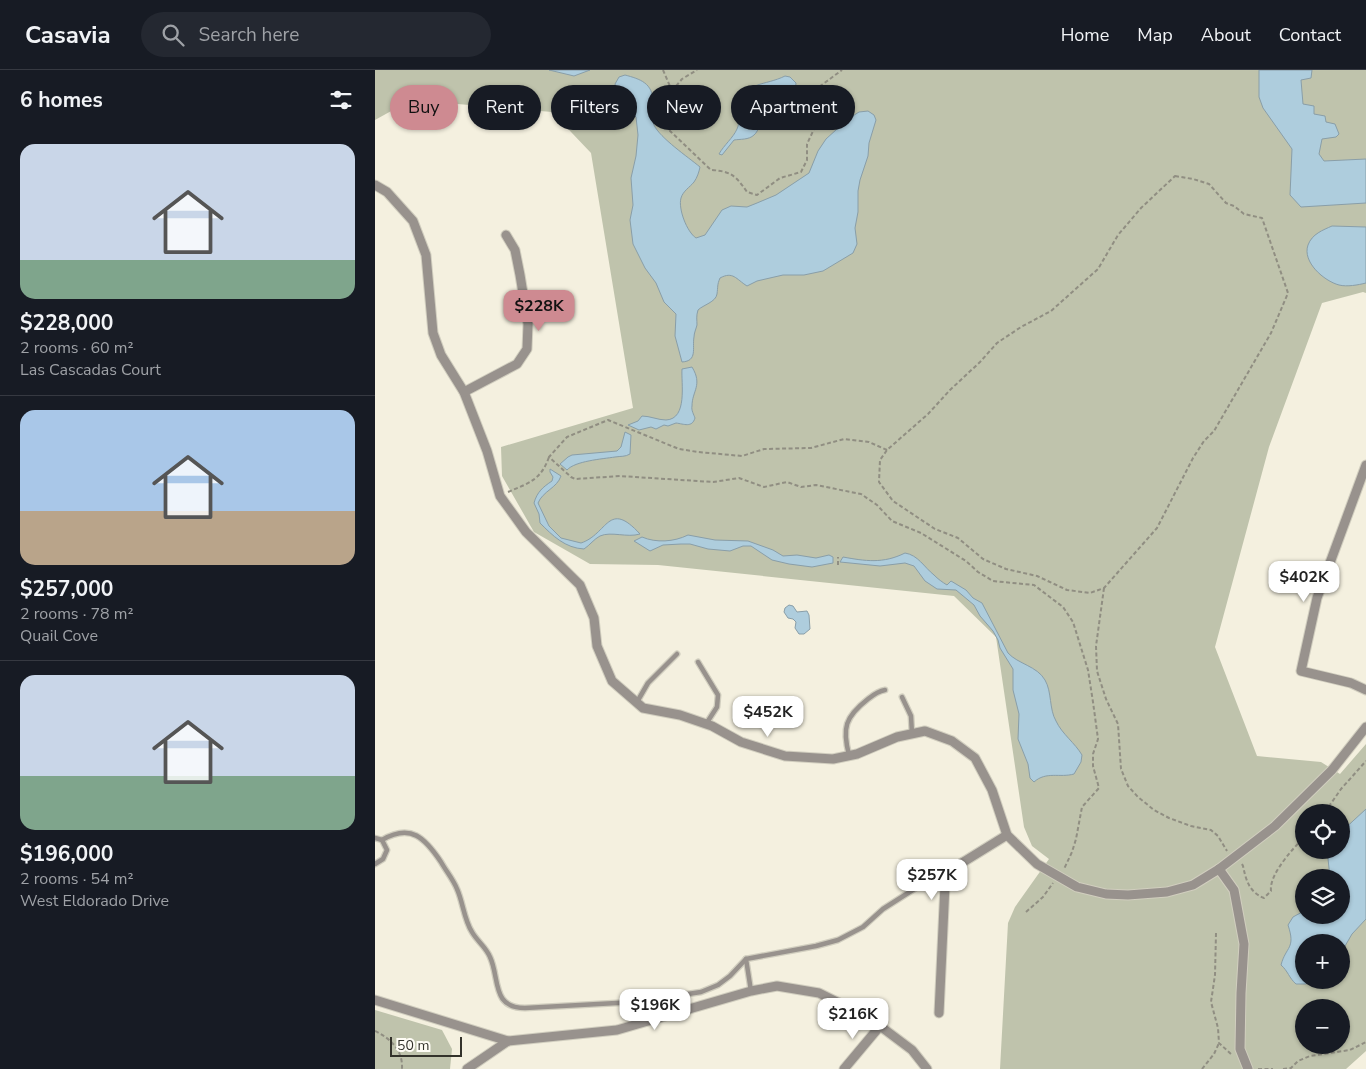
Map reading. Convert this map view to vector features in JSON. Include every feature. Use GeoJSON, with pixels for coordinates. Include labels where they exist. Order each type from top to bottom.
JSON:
{"type":"FeatureCollection","features":[{"type":"Feature","properties":{"kind":"street"},"geometry":{"type":"LineString","coordinates":[[375,185],[387,192],[413,221],[426,255],[433,333],[441,355],[464,392],[487,451],[500,496],[526,532],[580,585],[594,618],[597,646],[612,681],[643,708],[680,716],[712,726],[741,742],[785,756],[833,759],[857,754],[897,737],[925,731],[952,740],[975,758],[992,790],[1007,835],[1037,864],[1077,887],[1106,894],[1128,895],[1167,892],[1193,885],[1219,869],[1275,826],[1332,770],[1366,727]]}},
{"type":"Feature","properties":{"kind":"street"},"geometry":{"type":"LineString","coordinates":[[464,392],[517,364],[527,349],[528,324],[520,275],[515,250],[505,235]]}},
{"type":"Feature","properties":{"kind":"street"},"geometry":{"type":"LineString","coordinates":[[1366,465],[1317,598],[1301,671],[1351,683],[1366,690]]}},
{"type":"Feature","properties":{"kind":"street"},"geometry":{"type":"LineString","coordinates":[[939,1013],[945,885],[947,877],[951,869],[1007,835]]}},
{"type":"Feature","properties":{"kind":"street"},"geometry":{"type":"LineString","coordinates":[[1219,869],[1234,890],[1244,944],[1240,1049],[1247,1067]]}},
{"type":"Feature","properties":{"kind":"street"},"geometry":{"type":"LineString","coordinates":[[375,1000],[508,1041],[617,1030],[751,991],[777,986],[819,993],[880,1026],[912,1050],[927,1069]]}},
{"type":"Feature","properties":{"kind":"street"},"geometry":{"type":"LineString","coordinates":[[844,1069],[880,1026]]}},
{"type":"Feature","properties":{"kind":"street"},"geometry":{"type":"LineString","coordinates":[[467,1069],[508,1041]]}},
{"type":"Feature","properties":{"kind":"lane"},"geometry":{"type":"LineString","coordinates":[[637,702],[648,683],[677,654]]}},
{"type":"Feature","properties":{"kind":"lane"},"geometry":{"type":"LineString","coordinates":[[698,662],[718,696],[717,707],[706,724]]}},
{"type":"Feature","properties":{"kind":"lane"},"geometry":{"type":"LineString","coordinates":[[849,755],[845,734],[848,718],[853,711],[876,693],[885,690]]}},
{"type":"Feature","properties":{"kind":"lane"},"geometry":{"type":"LineString","coordinates":[[902,697],[911,716],[912,734]]}},
{"type":"Feature","properties":{"kind":"lane"},"geometry":{"type":"LineString","coordinates":[[375,838],[382,840],[393,834],[407,833],[421,838],[431,847],[457,888],[471,931],[490,957],[497,990],[502,999],[512,1006],[525,1008],[635,1002],[701,992],[718,985],[731,976],[746,959],[838,940],[863,927],[883,909],[919,886],[951,869]]}},
{"type":"Feature","properties":{"kind":"lane"},"geometry":{"type":"LineString","coordinates":[[375,864],[386,855],[387,850],[382,840]]}},
{"type":"Feature","properties":{"kind":"lane"},"geometry":{"type":"LineString","coordinates":[[746,959],[751,991]]}},
{"type":"Feature","properties":{"kind":"path"},"geometry":{"type":"LineString","coordinates":[[663,70],[670,85]]}},
{"type":"Feature","properties":{"kind":"path"},"geometry":{"type":"LineString","coordinates":[[677,85],[682,79],[697,70]]}},
{"type":"Feature","properties":{"kind":"path"},"geometry":{"type":"LineString","coordinates":[[670,130],[711,170],[726,171],[739,179],[747,192],[757,194],[781,178],[801,172],[807,160],[807,144],[814,129],[815,90],[841,70]]}},
{"type":"Feature","properties":{"kind":"path"},"geometry":{"type":"LineString","coordinates":[[1175,176],[1209,184],[1226,203],[1234,206],[1244,214],[1263,218],[1288,293],[1271,332],[1214,431],[1204,441],[1193,458],[1157,528],[1104,588],[1090,593],[1067,590],[1037,576],[1006,569],[983,559],[958,538],[935,529],[893,501],[879,482],[880,460],[887,450],[928,414],[997,343],[1021,327],[1051,311],[1098,269],[1118,235],[1141,208],[1175,176]]}},
{"type":"Feature","properties":{"kind":"path"},"geometry":{"type":"LineString","coordinates":[[500,496],[538,477],[545,470],[549,457],[567,437],[609,420],[679,449],[742,456],[764,449],[811,448],[844,439],[869,442],[887,450]]}},
{"type":"Feature","properties":{"kind":"path"},"geometry":{"type":"LineString","coordinates":[[549,457],[569,476],[575,479],[620,476],[713,482],[739,478],[765,487],[787,482],[801,487],[816,485],[861,494],[877,505],[891,521],[921,533],[966,561],[978,572],[993,581],[1034,585],[1063,606],[1073,622],[1088,670],[1098,739],[1093,754],[1093,766],[1099,788],[1082,807],[1072,852],[1064,869],[1043,897],[1027,912]]}},
{"type":"Feature","properties":{"kind":"path"},"geometry":{"type":"LineString","coordinates":[[838,557],[838,565]]}},
{"type":"Feature","properties":{"kind":"path"},"geometry":{"type":"LineString","coordinates":[[1104,588],[1095,646],[1097,672],[1106,699],[1118,724],[1121,770],[1128,786],[1154,810],[1169,818],[1191,826],[1211,830],[1218,836],[1226,851],[1243,866],[1249,886],[1264,898],[1271,891],[1270,887],[1276,873],[1295,849]]}},
{"type":"Feature","properties":{"kind":"path"},"geometry":{"type":"LineString","coordinates":[[1331,804],[1366,761]]}},
{"type":"Feature","properties":{"kind":"path"},"geometry":{"type":"LineString","coordinates":[[1202,1069],[1214,1054],[1219,1043],[1218,1028],[1211,1002],[1215,975],[1216,933]]}},
{"type":"Feature","properties":{"kind":"path"},"geometry":{"type":"LineString","coordinates":[[375,1031],[394,1043],[402,1062],[402,1069]]}},
{"type":"Feature","properties":{"kind":"path"},"geometry":{"type":"LineString","coordinates":[[1283,1069],[1291,1068],[1298,1061],[1310,1056],[1350,1050],[1366,1042]]}},
{"type":"Feature","properties":{"kind":"path"},"geometry":{"type":"LineString","coordinates":[[1219,1043],[1233,1056]]}},
{"type":"Feature","properties":{"kind":"path"},"geometry":{"type":"LineString","coordinates":[[1247,1067],[1273,1069]]}},
{"type":"Feature","properties":{"kind":"green space"},"geometry":{"type":"Polygon","coordinates":[[[375,70],[1366,70],[1366,293],[1363,292],[1322,303],[1269,447],[1215,647],[1257,756],[1321,762],[1340,774],[1366,744],[1366,1051],[1346,1069],[1000,1069],[1008,923],[1015,907],[1049,859],[1032,846],[1024,827],[996,637],[954,596],[658,565],[590,564],[534,532],[502,476],[501,447],[633,408],[591,153],[569,130],[637,130],[637,85],[551,85],[551,112],[541,111],[541,85],[468,85],[468,105],[458,104],[458,85],[390,85],[390,112],[375,120],[375,70]]]}},
{"type":"Feature","properties":{"kind":"green space"},"geometry":{"type":"Polygon","coordinates":[[[375,1010],[442,1030],[452,1049],[450,1069],[375,1069],[375,1010]]]}},
{"type":"Feature","properties":{"kind":"water"},"geometry":{"type":"Polygon","coordinates":[[[549,70],[590,70],[574,76],[549,70]]]}},
{"type":"Feature","properties":{"kind":"water"},"geometry":{"type":"Polygon","coordinates":[[[1259,70],[1312,70],[1311,78],[1301,80],[1303,104],[1314,106],[1314,114],[1325,116],[1326,122],[1335,124],[1339,134],[1336,137],[1322,139],[1319,154],[1324,161],[1366,159],[1366,203],[1301,207],[1290,195],[1292,149],[1263,108],[1259,97],[1259,70]]]}},
{"type":"Feature","properties":{"kind":"water"},"geometry":{"type":"Polygon","coordinates":[[[625,75],[636,78],[647,85],[647,130],[657,130],[700,167],[696,179],[683,193],[680,203],[687,226],[696,238],[705,235],[722,210],[731,206],[747,207],[776,195],[809,173],[818,151],[826,139],[836,130],[855,130],[855,115],[868,111],[874,115],[876,120],[858,191],[858,212],[855,228],[857,244],[853,253],[823,271],[804,275],[783,275],[757,281],[747,286],[728,275],[720,278],[716,297],[698,310],[692,357],[682,362],[675,336],[676,314],[664,302],[656,283],[645,268],[633,244],[630,220],[633,205],[631,178],[638,135],[637,85],[615,85],[619,77],[625,75]]]}},
{"type":"Feature","properties":{"kind":"water"},"geometry":{"type":"Polygon","coordinates":[[[785,76],[790,77],[796,85],[757,85],[785,76]]]}},
{"type":"Feature","properties":{"kind":"water"},"geometry":{"type":"Polygon","coordinates":[[[736,130],[757,130],[752,137],[734,140],[722,155],[719,154],[736,130]]]}},
{"type":"Feature","properties":{"kind":"water"},"geometry":{"type":"Polygon","coordinates":[[[1332,226],[1366,227],[1366,283],[1349,286],[1333,283],[1321,275],[1311,264],[1307,251],[1310,241],[1318,233],[1332,226]]]}},
{"type":"Feature","properties":{"kind":"water"},"geometry":{"type":"Polygon","coordinates":[[[692,367],[697,383],[692,401],[692,411],[695,418],[692,423],[687,425],[676,423],[668,426],[664,425],[656,429],[651,427],[639,430],[628,425],[638,421],[642,416],[666,420],[678,414],[682,399],[682,369],[692,367]]]}},
{"type":"Feature","properties":{"kind":"water"},"geometry":{"type":"Polygon","coordinates":[[[625,432],[631,435],[630,454],[628,455],[582,462],[567,470],[560,464],[572,455],[617,451],[621,447],[625,432]]]}},
{"type":"Feature","properties":{"kind":"water"},"geometry":{"type":"Polygon","coordinates":[[[550,469],[561,476],[538,503],[549,526],[561,538],[581,543],[590,539],[614,519],[621,519],[640,534],[604,535],[598,537],[584,549],[560,541],[540,523],[539,514],[534,503],[541,490],[552,481],[553,477],[550,469]]]}},
{"type":"Feature","properties":{"kind":"water"},"geometry":{"type":"Polygon","coordinates":[[[688,535],[715,540],[748,541],[773,550],[783,556],[797,555],[816,558],[829,555],[833,557],[833,563],[812,567],[789,564],[772,560],[751,546],[743,546],[730,551],[681,544],[663,545],[650,551],[634,541],[642,537],[659,541],[671,540],[688,535]]]}},
{"type":"Feature","properties":{"kind":"water"},"geometry":{"type":"Polygon","coordinates":[[[905,553],[917,559],[945,584],[947,585],[951,581],[982,603],[1008,653],[1042,675],[1049,690],[1052,711],[1056,721],[1082,755],[1081,762],[1074,774],[1043,777],[1034,782],[1030,778],[1028,764],[1018,739],[1019,714],[1013,690],[1013,669],[1000,648],[993,631],[980,616],[974,605],[956,590],[937,589],[925,581],[914,566],[905,563],[880,566],[840,562],[843,557],[882,560],[905,553]]]}},
{"type":"Feature","properties":{"kind":"water"},"geometry":{"type":"Polygon","coordinates":[[[789,605],[793,606],[797,612],[807,611],[810,629],[804,634],[799,634],[795,628],[796,622],[788,618],[784,612],[785,608],[789,605]]]}},
{"type":"Feature","properties":{"kind":"water"},"geometry":{"type":"Polygon","coordinates":[[[1366,809],[1366,919],[1350,937],[1350,934],[1295,934],[1295,983],[1281,965],[1291,943],[1288,925],[1293,917],[1295,916],[1295,924],[1350,924],[1350,869],[1329,869],[1328,859],[1350,859],[1350,824],[1366,809]]]}}]}
